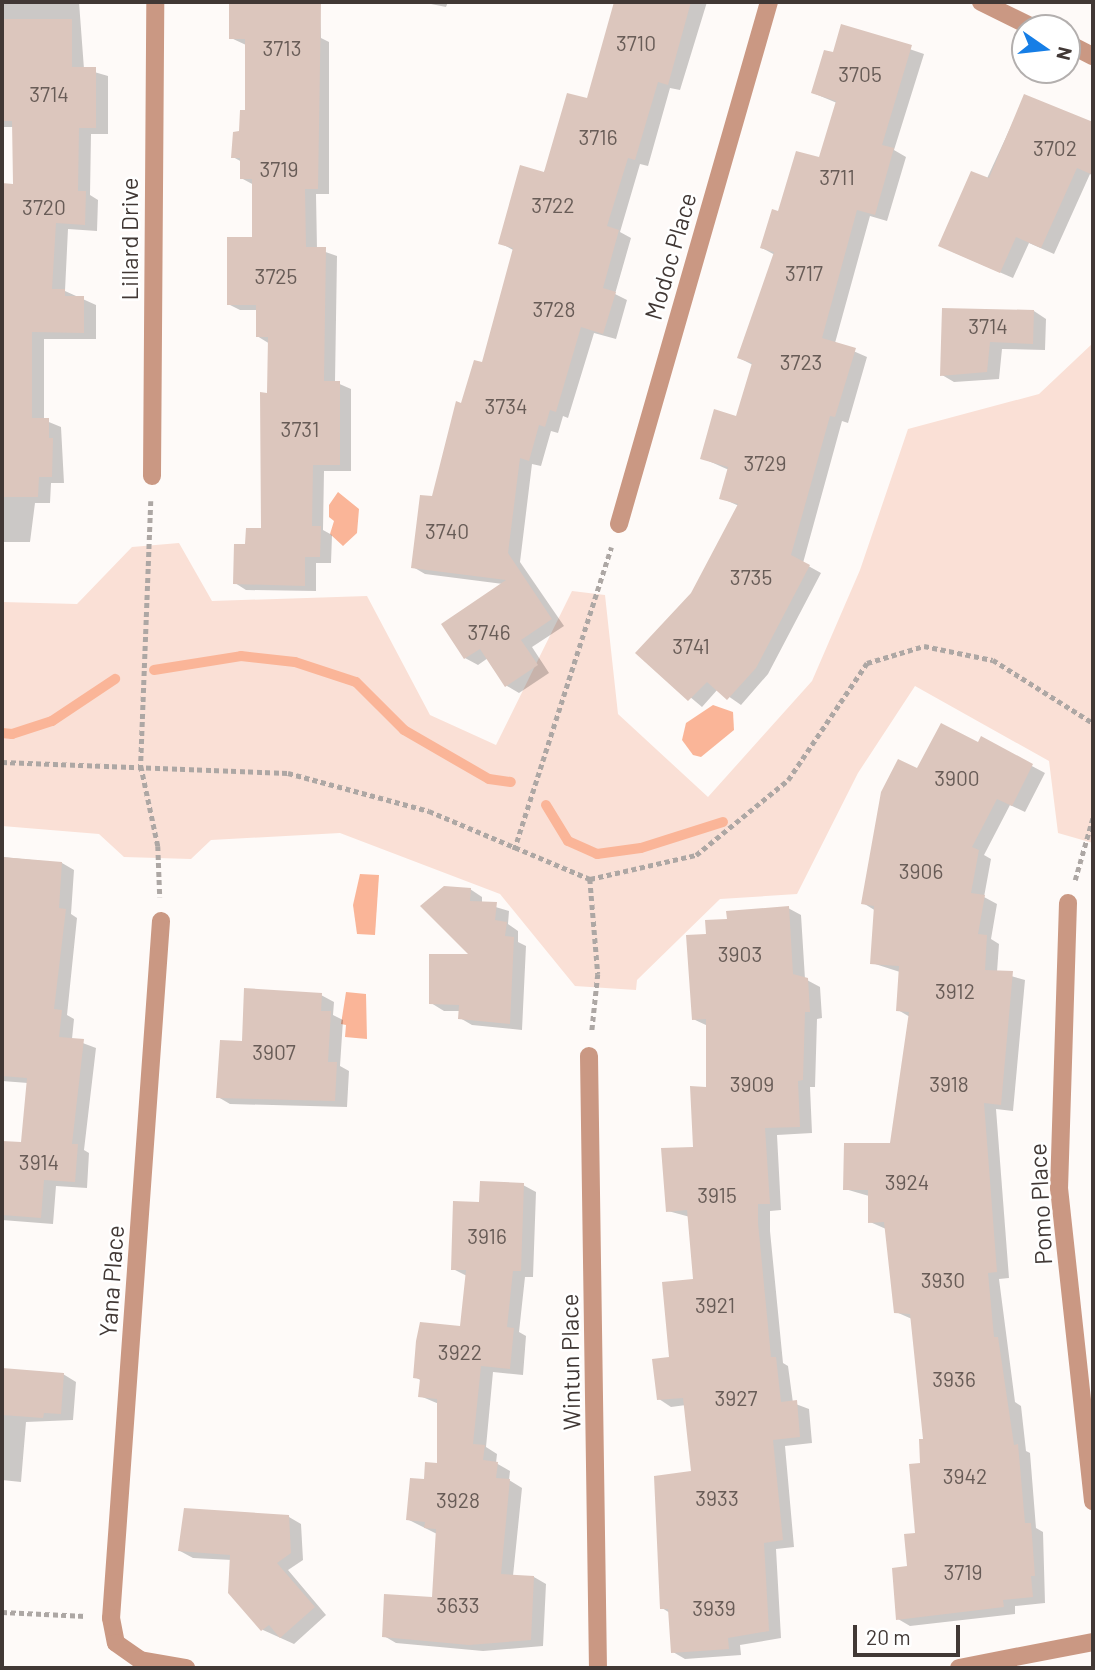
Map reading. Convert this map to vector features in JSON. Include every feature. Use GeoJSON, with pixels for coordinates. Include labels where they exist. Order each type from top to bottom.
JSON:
{"type":"FeatureCollection","features":[{"type":"Feature","properties":{"kind":"street","name":"Lillard Drive"},"geometry":{"type":"LineString","coordinates":[[152,476],[155,2]]}},
{"type":"Feature","properties":{"kind":"street","name":"Modoc Place"},"geometry":{"type":"LineString","coordinates":[[618,524],[769,2]]}},
{"type":"Feature","properties":{"kind":"street"},"geometry":{"type":"LineString","coordinates":[[981,2],[1011,17]]}},
{"type":"Feature","properties":{"kind":"street","name":"Pomo Place"},"geometry":{"type":"LineString","coordinates":[[1068,903],[1059,1188],[1093,1501]]}},
{"type":"Feature","properties":{"kind":"street","name":"Yana Place"},"geometry":{"type":"LineString","coordinates":[[161,921],[111,1618],[116,1643],[140,1660],[186,1668]]}},
{"type":"Feature","properties":{"kind":"street","name":"Wintun Place"},"geometry":{"type":"LineString","coordinates":[[589,1056],[598,1668]]}},
{"type":"Feature","properties":{"kind":"street"},"geometry":{"type":"LineString","coordinates":[[959,1668],[1093,1642]]}},
{"type":"Feature","properties":{"kind":"path"},"geometry":{"type":"LineString","coordinates":[[152,476],[141,766],[158,846],[161,921]]}},
{"type":"Feature","properties":{"kind":"path"},"geometry":{"type":"LineString","coordinates":[[514,850],[618,524]]}},
{"type":"Feature","properties":{"kind":"path"},"geometry":{"type":"LineString","coordinates":[[2,762],[288,773],[429,811],[514,850],[590,879],[696,855],[788,780],[867,663],[924,646],[993,660],[1093,723]]}},
{"type":"Feature","properties":{"kind":"path"},"geometry":{"type":"LineString","coordinates":[[1068,903],[1093,817]]}},
{"type":"Feature","properties":{"kind":"path"},"geometry":{"type":"LineString","coordinates":[[589,1056],[598,974],[590,879]]}},
{"type":"Feature","properties":{"kind":"path"},"geometry":{"type":"LineString","coordinates":[[2,1612],[111,1618]]}},
{"type":"Feature","properties":{"kind":"shaded area"},"geometry":{"type":"Polygon","coordinates":[[[1093,343],[1093,843],[1058,833],[1049,761],[915,686],[858,773],[797,894],[720,899],[637,980],[636,990],[575,986],[500,894],[340,833],[211,840],[191,859],[124,857],[99,834],[2,826],[2,602],[77,604],[132,547],[179,543],[212,601],[367,596],[430,715],[496,745],[572,591],[605,595],[618,714],[708,797],[812,681],[860,570],[908,429],[1039,394],[1093,343]]]}},
{"type":"Feature","properties":{"kind":"shaded area"},"geometry":{"type":"Polygon","coordinates":[[[338,492],[359,509],[357,533],[343,546],[330,534],[334,521],[329,517],[329,505],[338,492]]]}},
{"type":"Feature","properties":{"kind":"shaded area"},"geometry":{"type":"Polygon","coordinates":[[[713,705],[733,712],[734,730],[701,757],[693,755],[682,740],[686,723],[713,705]]]}},
{"type":"Feature","properties":{"kind":"shaded area"},"geometry":{"type":"Polygon","coordinates":[[[360,874],[379,875],[375,935],[357,934],[353,905],[360,874]]]}},
{"type":"Feature","properties":{"kind":"shaded area"},"geometry":{"type":"Polygon","coordinates":[[[346,992],[366,994],[367,1039],[345,1037],[346,1025],[341,1024],[346,992]]]}},
{"type":"Feature","properties":{"kind":"building"},"geometry":{"type":"Polygon","coordinates":[[[229,2],[321,2],[318,189],[305,189],[306,247],[326,247],[324,381],[340,381],[340,465],[313,465],[312,526],[321,526],[320,557],[305,557],[305,586],[233,584],[234,544],[245,544],[246,528],[261,528],[260,392],[267,393],[268,337],[256,337],[256,305],[227,305],[227,237],[252,237],[252,179],[240,179],[240,158],[231,158],[233,132],[239,131],[240,110],[245,110],[245,39],[229,39],[229,2]]]}},
{"type":"Feature","properties":{"kind":"building"},"geometry":{"type":"Polygon","coordinates":[[[614,2],[691,2],[668,85],[658,82],[635,160],[628,158],[607,226],[619,230],[603,288],[616,292],[603,334],[581,327],[556,412],[550,410],[545,427],[539,425],[529,461],[520,458],[508,553],[552,619],[521,640],[538,665],[505,687],[480,649],[464,659],[441,624],[506,580],[411,568],[420,495],[432,496],[456,401],[461,403],[474,360],[482,362],[513,248],[498,244],[520,165],[544,172],[567,93],[587,98],[614,2]]]}},
{"type":"Feature","properties":{"kind":"building"},"geometry":{"type":"Polygon","coordinates":[[[2,19],[72,19],[72,67],[96,67],[96,128],[79,128],[78,191],[86,191],[85,225],[56,223],[52,289],[65,289],[65,296],[84,296],[84,333],[32,332],[32,418],[49,418],[49,438],[53,438],[52,477],[39,477],[38,497],[2,497],[2,183],[13,184],[12,121],[2,121],[2,19]]]}},
{"type":"Feature","properties":{"kind":"building"},"geometry":{"type":"Polygon","coordinates":[[[841,24],[912,45],[882,145],[894,148],[875,215],[857,210],[822,338],[856,348],[835,417],[830,416],[791,555],[810,565],[756,668],[727,700],[707,682],[688,701],[635,653],[691,593],[738,504],[719,499],[728,467],[700,459],[714,409],[736,416],[752,363],[737,358],[774,252],[760,248],[772,209],[778,211],[796,151],[819,157],[836,101],[811,93],[824,50],[833,52],[841,24]]]}},
{"type":"Feature","properties":{"kind":"building"},"geometry":{"type":"Polygon","coordinates":[[[1024,94],[1093,122],[1093,175],[1077,168],[1041,248],[1016,237],[1000,273],[938,246],[971,171],[989,178],[1024,94]]]}},
{"type":"Feature","properties":{"kind":"building"},"geometry":{"type":"Polygon","coordinates":[[[942,308],[1034,310],[1033,344],[990,342],[987,372],[940,376],[942,308]]]}},
{"type":"Feature","properties":{"kind":"building"},"geometry":{"type":"Polygon","coordinates":[[[941,723],[978,742],[981,736],[1033,764],[1012,806],[997,799],[972,847],[979,850],[971,893],[985,895],[978,934],[987,935],[985,970],[1013,971],[1001,1105],[984,1103],[997,1272],[988,1273],[994,1337],[998,1337],[1014,1445],[1018,1444],[1025,1523],[1031,1523],[1035,1576],[1031,1576],[1033,1597],[1003,1600],[1004,1607],[896,1620],[892,1568],[907,1566],[904,1534],[915,1533],[909,1464],[920,1463],[919,1439],[923,1439],[910,1314],[894,1313],[884,1222],[868,1223],[868,1190],[843,1190],[844,1143],[890,1143],[909,1012],[896,1011],[899,966],[870,964],[874,906],[861,904],[881,792],[898,759],[917,768],[941,723]]]}},
{"type":"Feature","properties":{"kind":"building"},"geometry":{"type":"Polygon","coordinates":[[[2,857],[62,862],[59,908],[66,909],[54,1009],[62,1010],[59,1037],[84,1039],[72,1144],[78,1144],[75,1182],[44,1180],[41,1218],[2,1215],[2,1141],[21,1142],[27,1078],[2,1076],[2,857]]]}},
{"type":"Feature","properties":{"kind":"building"},"geometry":{"type":"Polygon","coordinates":[[[444,886],[471,888],[470,901],[497,902],[495,920],[507,922],[505,936],[514,937],[510,1024],[458,1019],[459,1005],[429,1004],[429,954],[468,954],[420,906],[444,886]]]}},
{"type":"Feature","properties":{"kind":"building"},"geometry":{"type":"Polygon","coordinates":[[[789,906],[793,974],[808,978],[810,1012],[805,1012],[803,1080],[798,1081],[800,1127],[765,1128],[770,1204],[758,1204],[758,1223],[771,1357],[776,1357],[781,1402],[797,1400],[800,1437],[773,1440],[783,1540],[764,1543],[769,1631],[728,1638],[729,1649],[671,1653],[668,1609],[660,1609],[654,1476],[691,1471],[683,1398],[657,1400],[652,1359],[669,1357],[662,1282],[693,1279],[687,1210],[666,1212],[661,1148],[693,1147],[690,1086],[706,1087],[706,1019],[692,1020],[686,935],[706,934],[705,920],[727,919],[726,911],[789,906]]]}},
{"type":"Feature","properties":{"kind":"building"},"geometry":{"type":"Polygon","coordinates":[[[244,988],[322,993],[321,1011],[331,1011],[328,1062],[337,1062],[335,1101],[216,1098],[220,1040],[242,1041],[244,988]]]}},
{"type":"Feature","properties":{"kind":"building"},"geometry":{"type":"Polygon","coordinates":[[[480,1181],[524,1183],[521,1271],[513,1271],[507,1327],[514,1328],[510,1369],[481,1366],[473,1444],[485,1445],[483,1460],[498,1462],[496,1478],[510,1479],[501,1574],[534,1576],[531,1640],[469,1645],[382,1637],[384,1594],[432,1597],[436,1529],[424,1528],[425,1522],[406,1520],[410,1478],[424,1479],[425,1462],[437,1463],[437,1399],[418,1397],[420,1379],[413,1378],[416,1341],[420,1322],[460,1326],[466,1270],[451,1270],[453,1201],[479,1202],[480,1181]]]}},
{"type":"Feature","properties":{"kind":"building"},"geometry":{"type":"Polygon","coordinates":[[[2,1368],[64,1373],[61,1414],[44,1413],[43,1418],[2,1415],[2,1368]]]}},
{"type":"Feature","properties":{"kind":"building"},"geometry":{"type":"Polygon","coordinates":[[[184,1508],[289,1515],[291,1553],[277,1563],[315,1607],[280,1638],[269,1625],[261,1631],[228,1593],[230,1555],[178,1551],[184,1508]]]}},
{"type":"Feature","properties":{"kind":"waterway"},"geometry":{"type":"LineString","coordinates":[[154,670],[241,656],[295,662],[356,682],[404,730],[489,779],[511,782]]}},
{"type":"Feature","properties":{"kind":"waterway"},"geometry":{"type":"LineString","coordinates":[[2,733],[12,734],[52,721],[115,679]]}},
{"type":"Feature","properties":{"kind":"waterway"},"geometry":{"type":"LineString","coordinates":[[546,805],[568,841],[597,854],[641,848],[723,822]]}}]}
